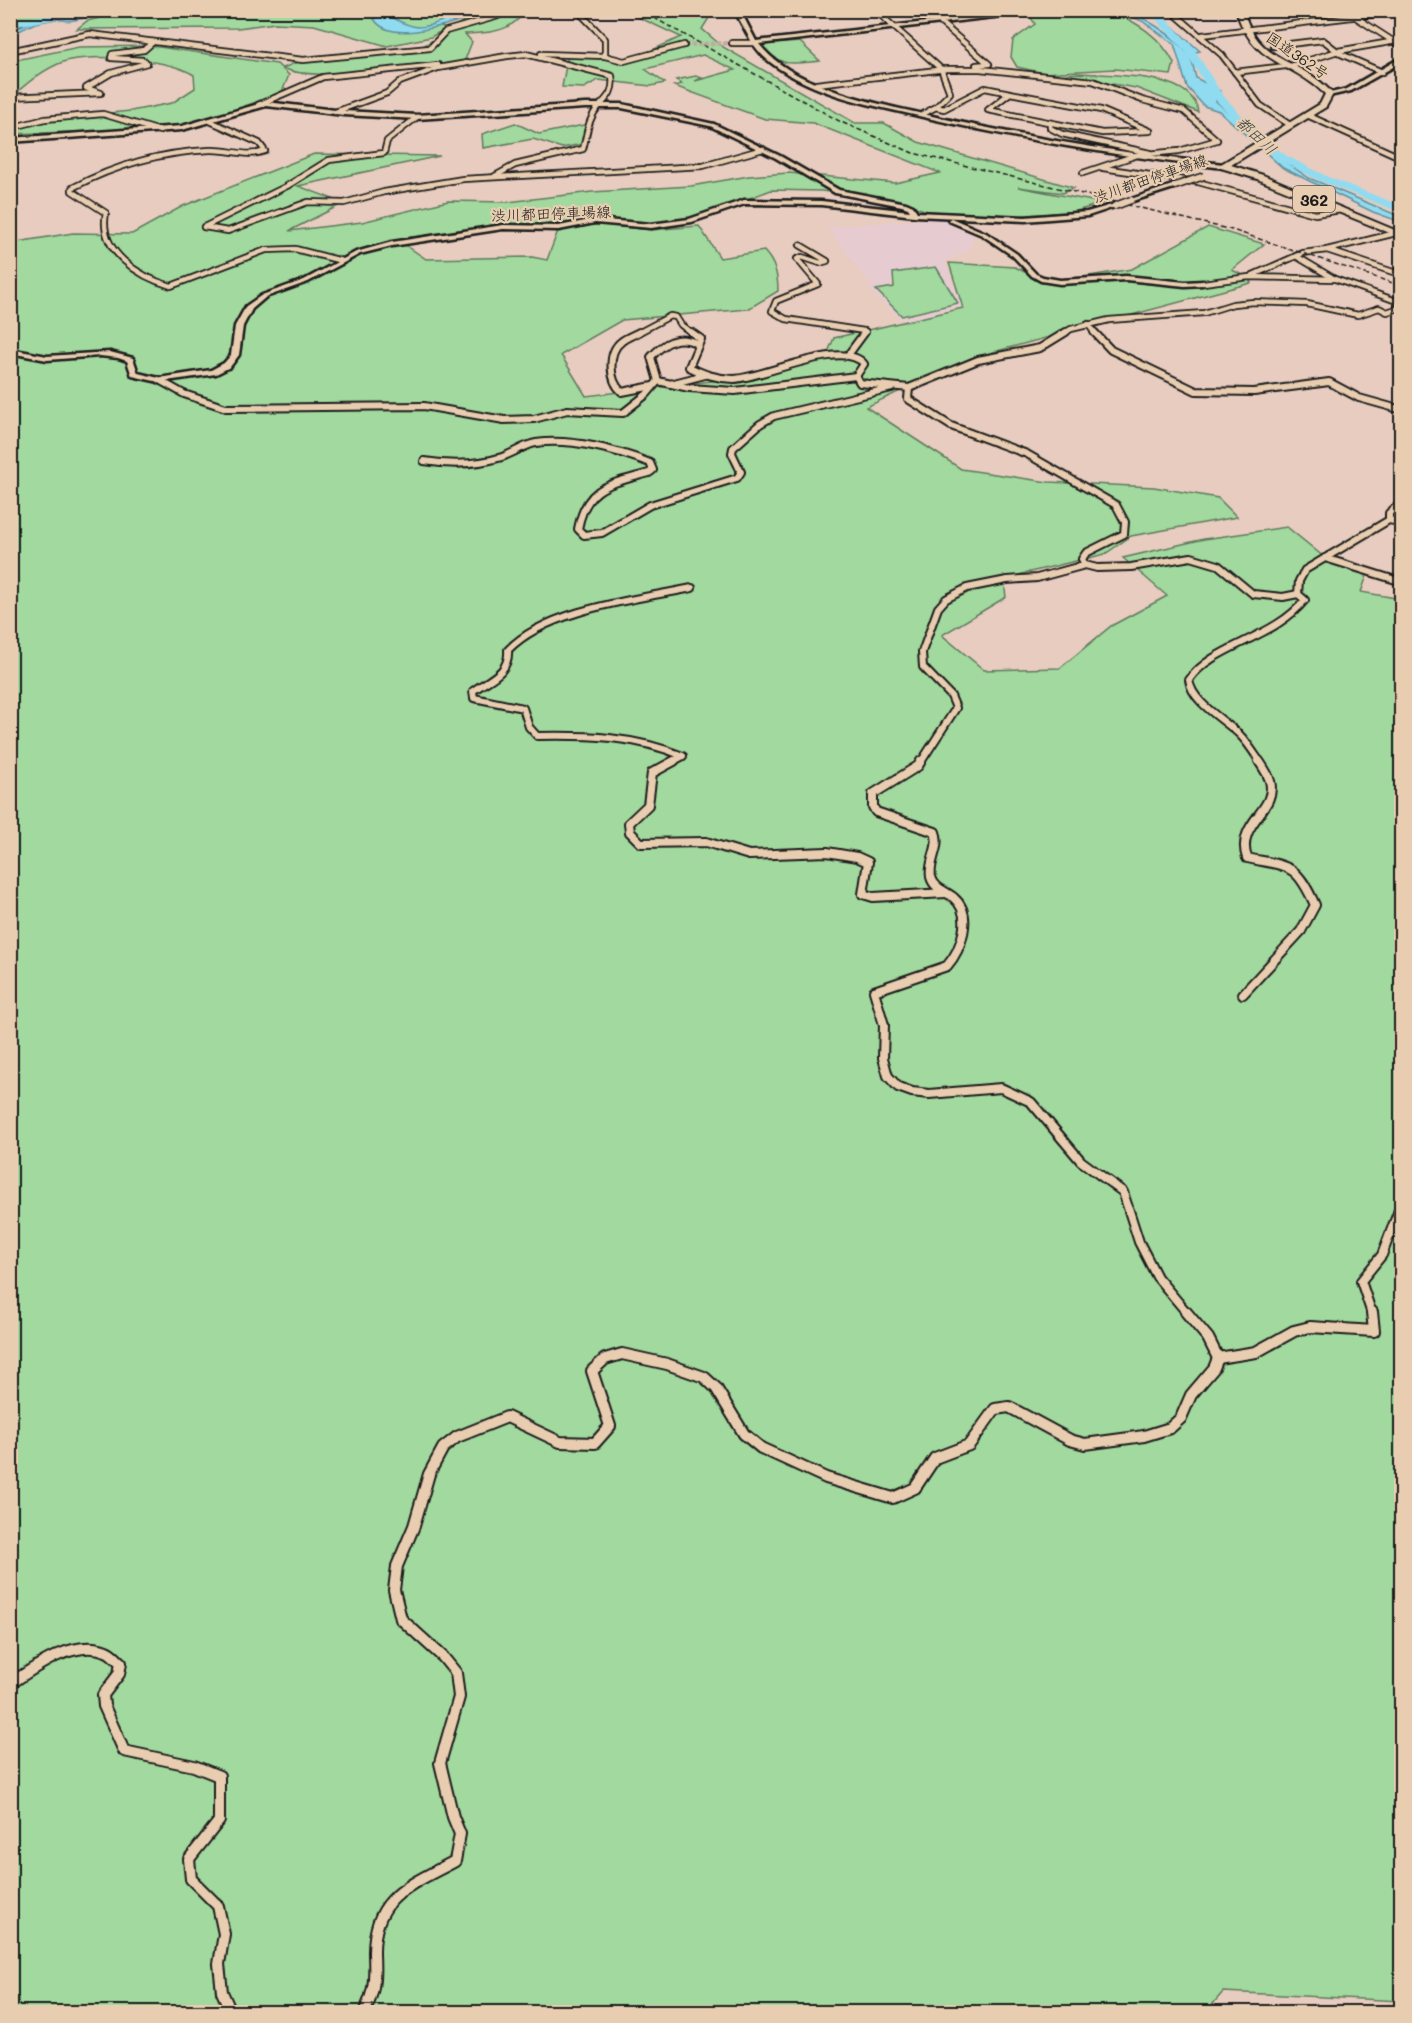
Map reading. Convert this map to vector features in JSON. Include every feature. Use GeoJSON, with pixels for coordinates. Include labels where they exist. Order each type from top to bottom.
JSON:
{"type":"FeatureCollection","features":[{"type":"Feature","properties":{"kind":"highway","name":"国道362号"},"geometry":{"type":"LineString","coordinates":[[1224,166],[1323,105],[1329,94],[1315,82],[1268,54],[1246,31],[1239,10]]}},
{"type":"Feature","properties":{"kind":"highway","name":"362"},"geometry":{"type":"LineString","coordinates":[[1224,166],[1260,177],[1399,235]]}},
{"type":"Feature","properties":{"kind":"street"},"geometry":{"type":"LineString","coordinates":[[10,51],[90,34],[316,60],[430,48],[438,44],[447,32],[500,16],[511,10]]}},
{"type":"Feature","properties":{"kind":"street"},"geometry":{"type":"LineString","coordinates":[[577,10],[605,39],[605,56]]}},
{"type":"Feature","properties":{"kind":"street"},"geometry":{"type":"LineString","coordinates":[[737,10],[754,43],[772,62],[816,84],[855,99],[1137,155],[1224,166]]}},
{"type":"Feature","properties":{"kind":"street"},"geometry":{"type":"LineString","coordinates":[[875,10],[941,69],[951,91],[936,107],[923,114]]}},
{"type":"Feature","properties":{"kind":"street"},"geometry":{"type":"LineString","coordinates":[[732,43],[754,43],[1053,10]]}},
{"type":"Feature","properties":{"kind":"street"},"geometry":{"type":"LineString","coordinates":[[1196,10],[1175,14],[1202,35],[1236,72],[1263,110],[1290,125]]}},
{"type":"Feature","properties":{"kind":"street"},"geometry":{"type":"LineString","coordinates":[[1202,35],[1401,12]]}},
{"type":"Feature","properties":{"kind":"street"},"geometry":{"type":"LineString","coordinates":[[1357,18],[1401,47]]}},
{"type":"Feature","properties":{"kind":"street"},"geometry":{"type":"LineString","coordinates":[[816,84],[989,64],[941,23]]}},
{"type":"Feature","properties":{"kind":"street"},"geometry":{"type":"LineString","coordinates":[[1273,46],[1323,40],[1338,51],[1382,72]]}},
{"type":"Feature","properties":{"kind":"street"},"geometry":{"type":"LineString","coordinates":[[1236,72],[1287,67],[1338,51],[1401,40]]}},
{"type":"Feature","properties":{"kind":"street"},"geometry":{"type":"LineString","coordinates":[[10,97],[101,93],[87,86],[118,71],[147,63],[143,60],[111,58],[112,54],[144,50],[153,42]]}},
{"type":"Feature","properties":{"kind":"street"},"geometry":{"type":"LineString","coordinates":[[541,54],[605,56],[615,60],[631,60],[684,45]]}},
{"type":"Feature","properties":{"kind":"street"},"geometry":{"type":"LineString","coordinates":[[10,140],[160,131],[210,121],[258,105],[323,77],[449,65],[526,54],[612,76],[613,82],[604,105],[592,115],[581,151],[515,165],[494,177]]}},
{"type":"Feature","properties":{"kind":"street"},"geometry":{"type":"LineString","coordinates":[[1329,94],[1349,90],[1401,60]]}},
{"type":"Feature","properties":{"kind":"street"},"geometry":{"type":"LineString","coordinates":[[335,112],[387,93],[400,82],[449,65]]}},
{"type":"Feature","properties":{"kind":"street"},"geometry":{"type":"LineString","coordinates":[[941,69],[980,69],[1093,81],[1142,100],[1184,111],[1217,140],[1179,151],[1137,155],[1083,173]]}},
{"type":"Feature","properties":{"kind":"street"},"geometry":{"type":"LineString","coordinates":[[936,107],[944,109],[986,88],[1011,92],[1101,110],[1150,131],[1102,134],[988,110],[1011,92]]}},
{"type":"Feature","properties":{"kind":"street"},"geometry":{"type":"LineString","coordinates":[[258,105],[417,117],[604,105],[645,110],[712,125],[763,149],[837,192],[904,204],[911,207],[914,214]]}},
{"type":"Feature","properties":{"kind":"street"},"geometry":{"type":"LineString","coordinates":[[10,128],[45,118],[103,114],[160,131]]}},
{"type":"Feature","properties":{"kind":"street"},"geometry":{"type":"LineString","coordinates":[[1307,115],[1401,158]]}},
{"type":"Feature","properties":{"kind":"street"},"geometry":{"type":"LineString","coordinates":[[417,117],[387,141],[384,153],[334,159],[319,164],[287,186],[204,227],[228,231],[308,202],[344,203],[402,189],[463,179],[586,174],[651,167],[703,166],[763,149]]}},
{"type":"Feature","properties":{"kind":"street"},"geometry":{"type":"LineString","coordinates":[[210,121],[259,143],[266,151],[250,154],[212,150],[184,153],[124,168],[72,188],[72,191],[106,213],[102,222],[104,234],[114,251],[136,268],[171,286],[196,280],[254,254],[272,249],[302,250],[342,261]]}},
{"type":"Feature","properties":{"kind":"street"},"geometry":{"type":"LineString","coordinates":[[1050,123],[1050,128],[1062,134],[1145,150],[1150,153]]}},
{"type":"Feature","properties":{"kind":"street","name":"渋川都田停車場線"},"geometry":{"type":"LineString","coordinates":[[159,380],[213,372],[227,366],[235,355],[239,326],[249,308],[264,296],[306,281],[342,261],[392,244],[481,230],[559,228],[595,221],[651,226],[690,221],[744,202],[821,203],[914,214],[1025,219],[1063,217],[1115,206],[1204,176],[1224,166]]}},
{"type":"Feature","properties":{"kind":"street"},"geometry":{"type":"LineString","coordinates":[[1099,167],[1198,182],[1315,214],[1341,210]]}},
{"type":"Feature","properties":{"kind":"street"},"geometry":{"type":"LineString","coordinates":[[943,215],[975,229],[1015,255],[1034,275],[1041,279],[1060,282],[1126,278],[1185,284],[1249,277],[1335,279]]}},
{"type":"Feature","properties":{"kind":"street"},"geometry":{"type":"LineString","coordinates":[[1327,250],[1343,244],[1399,235]]}},
{"type":"Feature","properties":{"kind":"street"},"geometry":{"type":"LineString","coordinates":[[800,245],[826,261],[820,263],[802,257],[797,259],[818,284],[776,301],[772,311],[786,319],[864,331],[865,333],[848,355]]}},
{"type":"Feature","properties":{"kind":"street"},"geometry":{"type":"LineString","coordinates":[[1249,277],[1312,250],[1327,250],[1401,274]]}},
{"type":"Feature","properties":{"kind":"street"},"geometry":{"type":"LineString","coordinates":[[1296,256],[1335,279],[1401,305]]}},
{"type":"Feature","properties":{"kind":"street"},"geometry":{"type":"LineString","coordinates":[[856,376],[860,383],[909,388],[978,360],[1019,354],[1040,348],[1071,328],[1133,317],[1204,313],[1233,304],[1254,302],[1307,304],[1358,315],[1379,308],[1387,312],[1401,305]]}},
{"type":"Feature","properties":{"kind":"street"},"geometry":{"type":"LineString","coordinates":[[670,316],[676,317],[681,325],[697,334],[701,339],[689,367],[729,379],[756,377],[819,358],[848,355],[858,357],[864,364],[856,376],[735,391],[655,384],[622,392],[616,387],[611,359],[620,342],[670,316]]}},
{"type":"Feature","properties":{"kind":"street"},"geometry":{"type":"LineString","coordinates":[[1088,324],[1104,345],[1112,350],[1196,391],[1254,392],[1329,382],[1359,399],[1401,410]]}},
{"type":"Feature","properties":{"kind":"street"},"geometry":{"type":"LineString","coordinates":[[655,384],[651,357],[667,340],[678,338],[698,344]]}},
{"type":"Feature","properties":{"kind":"street"},"geometry":{"type":"LineString","coordinates":[[10,351],[46,358],[103,353],[122,356],[130,360],[135,374],[159,380],[184,394],[226,408],[348,404],[424,406],[504,420],[534,419],[567,410],[619,414],[635,406],[655,384]]}},
{"type":"Feature","properties":{"kind":"street"},"geometry":{"type":"LineString","coordinates":[[668,384],[707,374]]}},
{"type":"Feature","properties":{"kind":"street"},"geometry":{"type":"LineString","coordinates":[[424,461],[458,464],[482,462],[534,443],[549,442],[630,455],[650,463],[653,470],[649,473],[597,489],[589,497],[579,518],[578,529],[584,535],[595,535],[650,505],[704,491],[737,478],[741,472],[732,453],[733,448],[760,424],[774,417],[892,388]]}},
{"type":"Feature","properties":{"kind":"street"},"geometry":{"type":"LineString","coordinates":[[909,388],[908,399],[951,426],[1027,454],[1116,505],[1124,517],[1126,528],[1124,534],[1086,553],[1082,558],[1085,565]]}},
{"type":"Feature","properties":{"kind":"street"},"geometry":{"type":"LineString","coordinates":[[1389,520],[1389,513],[1401,502]]}},
{"type":"Feature","properties":{"kind":"street"},"geometry":{"type":"LineString","coordinates":[[1298,594],[1301,576],[1325,558],[1356,542],[1389,520],[1401,523]]}},
{"type":"Feature","properties":{"kind":"street"},"geometry":{"type":"LineString","coordinates":[[364,2013],[374,2001],[376,1982],[372,1947],[377,1924],[387,1903],[401,1890],[455,1861],[460,1834],[453,1817],[440,1763],[459,1697],[456,1673],[443,1657],[401,1618],[394,1590],[397,1566],[414,1526],[429,1474],[443,1449],[457,1437],[507,1418],[536,1433],[572,1446],[595,1443],[610,1426],[592,1371],[601,1359],[623,1353],[697,1371],[708,1378],[721,1395],[739,1429],[762,1449],[847,1485],[893,1498],[915,1488],[935,1458],[969,1445],[995,1409],[1009,1407],[1070,1440],[1085,1444],[1126,1440],[1170,1428],[1181,1418],[1191,1395],[1214,1368],[1218,1358],[1208,1338],[1157,1277],[1139,1242],[1130,1207],[1123,1192],[1081,1161],[1031,1102],[1023,1096],[999,1088],[928,1095],[909,1092],[897,1085],[886,1071],[883,1056],[885,1026],[874,991],[922,976],[951,963],[963,932],[964,915],[959,902],[932,880],[930,867],[938,839],[935,832],[885,817],[873,807],[873,794],[906,775],[925,759],[935,737],[956,708],[951,696],[922,664],[922,652],[933,618],[946,599],[967,588],[1007,580],[1037,578],[1085,565],[1097,568],[1131,567],[1191,557],[1218,565],[1253,594],[1283,597],[1298,594]]}},
{"type":"Feature","properties":{"kind":"street"},"geometry":{"type":"LineString","coordinates":[[1325,558],[1401,582]]}},
{"type":"Feature","properties":{"kind":"street"},"geometry":{"type":"LineString","coordinates":[[692,588],[600,607],[517,637],[508,650],[510,660],[506,669],[472,691],[474,698],[508,703],[523,708],[529,727],[537,736],[600,735],[655,744],[674,750],[683,756],[652,773],[648,805],[629,823],[630,832],[641,843],[708,842],[732,852],[750,855],[803,853],[853,856],[868,862],[863,894],[873,897],[946,893]]}},
{"type":"Feature","properties":{"kind":"street"},"geometry":{"type":"LineString","coordinates":[[1243,994],[1255,976],[1297,939],[1310,921],[1315,905],[1302,877],[1289,867],[1247,858],[1243,850],[1243,839],[1248,827],[1267,801],[1271,783],[1248,745],[1205,705],[1189,685],[1189,680],[1192,674],[1216,658],[1265,634],[1286,620],[1305,600],[1298,594]]}},
{"type":"Feature","properties":{"kind":"street"},"geometry":{"type":"LineString","coordinates":[[1218,1358],[1256,1352],[1294,1331],[1310,1327],[1374,1331],[1374,1318],[1361,1287],[1361,1281],[1382,1256],[1401,1202]]}},
{"type":"Feature","properties":{"kind":"street"},"geometry":{"type":"LineString","coordinates":[[10,1684],[55,1656],[96,1649],[107,1652],[121,1663],[119,1674],[103,1695],[104,1706],[124,1751],[141,1758],[200,1765],[219,1776],[219,1821],[189,1859],[191,1879],[218,1906],[224,1934],[219,1964],[222,1992],[231,2013]]}},
{"type":"Feature","properties":{"kind":"shaded area"},"geometry":{"type":"Polygon","coordinates":[[[938,218],[979,232],[974,233],[971,246],[966,251],[945,262],[963,306],[903,321],[867,289],[872,287],[827,227],[938,218]]]}},
{"type":"Feature","properties":{"kind":"green space"},"geometry":{"type":"Polygon","coordinates":[[[714,10],[702,29],[723,47],[855,123],[884,123],[918,142],[1074,188],[1063,193],[1018,187],[1103,203],[1073,212],[1007,216],[927,211],[892,199],[821,191],[771,190],[690,221],[646,223],[586,220],[543,227],[512,225],[402,238],[407,246],[426,259],[532,257],[547,260],[559,228],[595,224],[651,230],[699,226],[720,258],[764,251],[768,256],[775,270],[778,291],[748,309],[622,320],[561,355],[586,396],[772,374],[826,357],[834,338],[963,308],[949,263],[1015,267],[1046,283],[1132,269],[1208,227],[1264,244],[1232,270],[1249,278],[1251,283],[971,358],[866,407],[961,469],[1048,482],[1154,487],[1218,498],[1237,517],[1131,536],[1105,554],[1022,574],[1004,582],[1006,597],[942,635],[984,670],[1060,668],[1111,626],[1167,596],[1123,558],[1204,539],[1287,527],[1329,561],[1368,573],[1361,592],[1401,599],[1401,2001],[1223,1992],[1206,2012],[11,2012],[11,243],[73,233],[132,234],[183,206],[314,154],[440,156],[298,186],[344,203],[289,231],[362,222],[448,201],[508,202],[592,192],[691,186],[749,176],[789,173],[895,183],[940,173],[813,123],[765,119],[674,86],[682,84],[676,80],[696,76],[702,78],[695,81],[735,70],[703,55],[645,69],[665,83],[651,86],[598,80],[584,88],[562,87],[568,55],[626,62],[681,37],[625,11],[714,10]]]}},
{"type":"Feature","properties":{"kind":"green space"},"geometry":{"type":"Polygon","coordinates":[[[10,11],[105,11],[31,21],[11,30],[10,11]]]}},
{"type":"Feature","properties":{"kind":"green space"},"geometry":{"type":"Polygon","coordinates":[[[129,11],[468,11],[438,23],[445,29],[431,37],[387,46],[314,25],[275,23],[238,28],[77,29],[87,21],[129,11]]]}},
{"type":"Feature","properties":{"kind":"green space"},"geometry":{"type":"Polygon","coordinates":[[[499,11],[531,11],[502,29],[465,34],[472,42],[464,62],[343,74],[298,72],[283,68],[302,60],[417,50],[465,20],[499,11]]]}},
{"type":"Feature","properties":{"kind":"green space"},"geometry":{"type":"Polygon","coordinates":[[[1111,11],[1147,31],[1162,45],[1174,63],[1171,75],[1115,69],[1044,73],[1017,67],[1011,57],[1013,40],[1035,24],[1030,16],[1111,11]]]}},
{"type":"Feature","properties":{"kind":"green space"},"geometry":{"type":"Polygon","coordinates":[[[800,42],[820,61],[787,63],[774,58],[760,45],[800,42]]]}},
{"type":"Feature","properties":{"kind":"green space"},"geometry":{"type":"Polygon","coordinates":[[[152,46],[277,64],[289,75],[282,92],[203,122],[155,129],[11,134],[10,126],[45,119],[131,111],[172,103],[195,88],[194,75],[168,65],[134,59],[83,58],[70,60],[47,69],[14,95],[11,94],[11,61],[79,47],[152,46]]]}},
{"type":"Feature","properties":{"kind":"green space"},"geometry":{"type":"Polygon","coordinates":[[[1078,73],[1148,78],[1166,83],[1182,89],[1193,99],[1198,112],[1136,88],[1059,75],[1078,73]]]}},
{"type":"Feature","properties":{"kind":"green space"},"geometry":{"type":"Polygon","coordinates":[[[515,123],[539,134],[589,124],[587,143],[562,148],[533,139],[483,148],[482,134],[515,123]]]}},
{"type":"Feature","properties":{"kind":"green space"},"geometry":{"type":"Polygon","coordinates":[[[936,267],[958,303],[902,316],[876,290],[894,287],[893,273],[936,267]]]}},
{"type":"Feature","properties":{"kind":"water"},"geometry":{"type":"Polygon","coordinates":[[[471,10],[495,11],[436,27],[406,32],[382,27],[374,19],[379,16],[377,12],[370,11],[376,11],[382,13],[405,24],[418,27],[432,25],[471,10]]]}},
{"type":"Feature","properties":{"kind":"water"},"geometry":{"type":"Polygon","coordinates":[[[123,11],[69,21],[56,19],[35,23],[11,35],[11,31],[37,20],[123,11]]]}},
{"type":"Feature","properties":{"kind":"water"},"geometry":{"type":"Polygon","coordinates":[[[1117,11],[1146,20],[1176,41],[1190,57],[1196,78],[1220,91],[1216,101],[1268,150],[1309,178],[1401,217],[1401,222],[1373,212],[1283,168],[1219,111],[1204,106],[1187,87],[1174,44],[1142,21],[1117,11]]]}},
{"type":"Feature","properties":{"kind":"water"},"geometry":{"type":"Polygon","coordinates":[[[1141,11],[1155,11],[1200,51],[1191,53],[1160,17],[1141,11]]]}},
{"type":"Feature","properties":{"kind":"waterway","name":"都田川"},"geometry":{"type":"LineString","coordinates":[[10,24],[106,10]]}},
{"type":"Feature","properties":{"kind":"waterway","name":"都田川"},"geometry":{"type":"LineString","coordinates":[[1152,10],[1189,49],[1217,95],[1256,138],[1283,158],[1324,179],[1402,210]]}},
{"type":"Feature","properties":{"kind":"waterway"},"geometry":{"type":"LineString","coordinates":[[1156,14],[1174,10]]}},
{"type":"Feature","properties":{"kind":"tunnel"},"geometry":{"type":"LineString","coordinates":[[684,45],[732,43]]}},
{"type":"Feature","properties":{"kind":"railway"},"geometry":{"type":"LineString","coordinates":[[640,10],[841,122],[913,153],[1232,230],[1402,286]]}}]}
